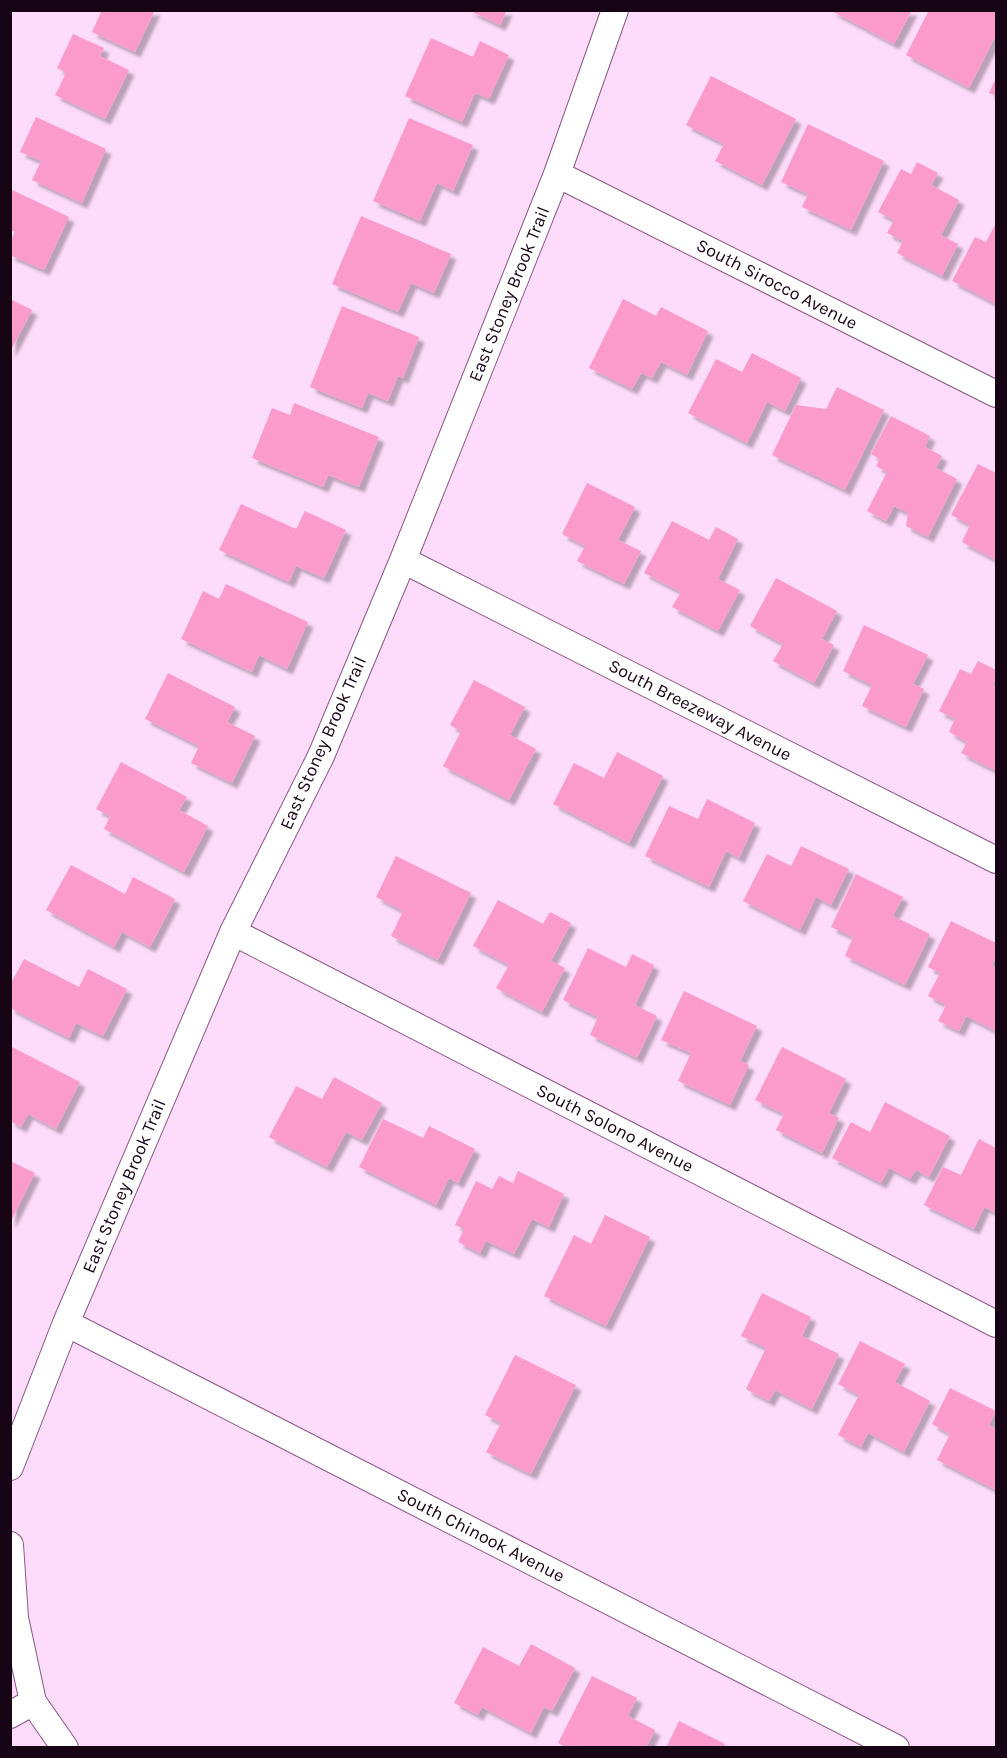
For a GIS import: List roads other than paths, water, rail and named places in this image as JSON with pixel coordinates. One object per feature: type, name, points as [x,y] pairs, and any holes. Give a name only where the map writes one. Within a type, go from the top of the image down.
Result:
[{"type":"street","name":"East Stoney Brook Trail","points":[[10,1467],[66,1323],[233,932],[321,756],[403,560],[557,174],[615,10]]},
{"type":"street","name":"South Sirocco Avenue","points":[[557,174],[996,394]]},
{"type":"street","name":"South Breezeway Avenue","points":[[403,560],[996,860]]},
{"type":"street","name":"South Solono Avenue","points":[[233,932],[996,1324]]},
{"type":"street","name":"South Chinook Avenue","points":[[66,1323],[896,1748]]},
{"type":"street","points":[[10,1545],[15,1618],[33,1702],[65,1748]]},
{"type":"street","points":[[10,1715],[33,1702]]}]
